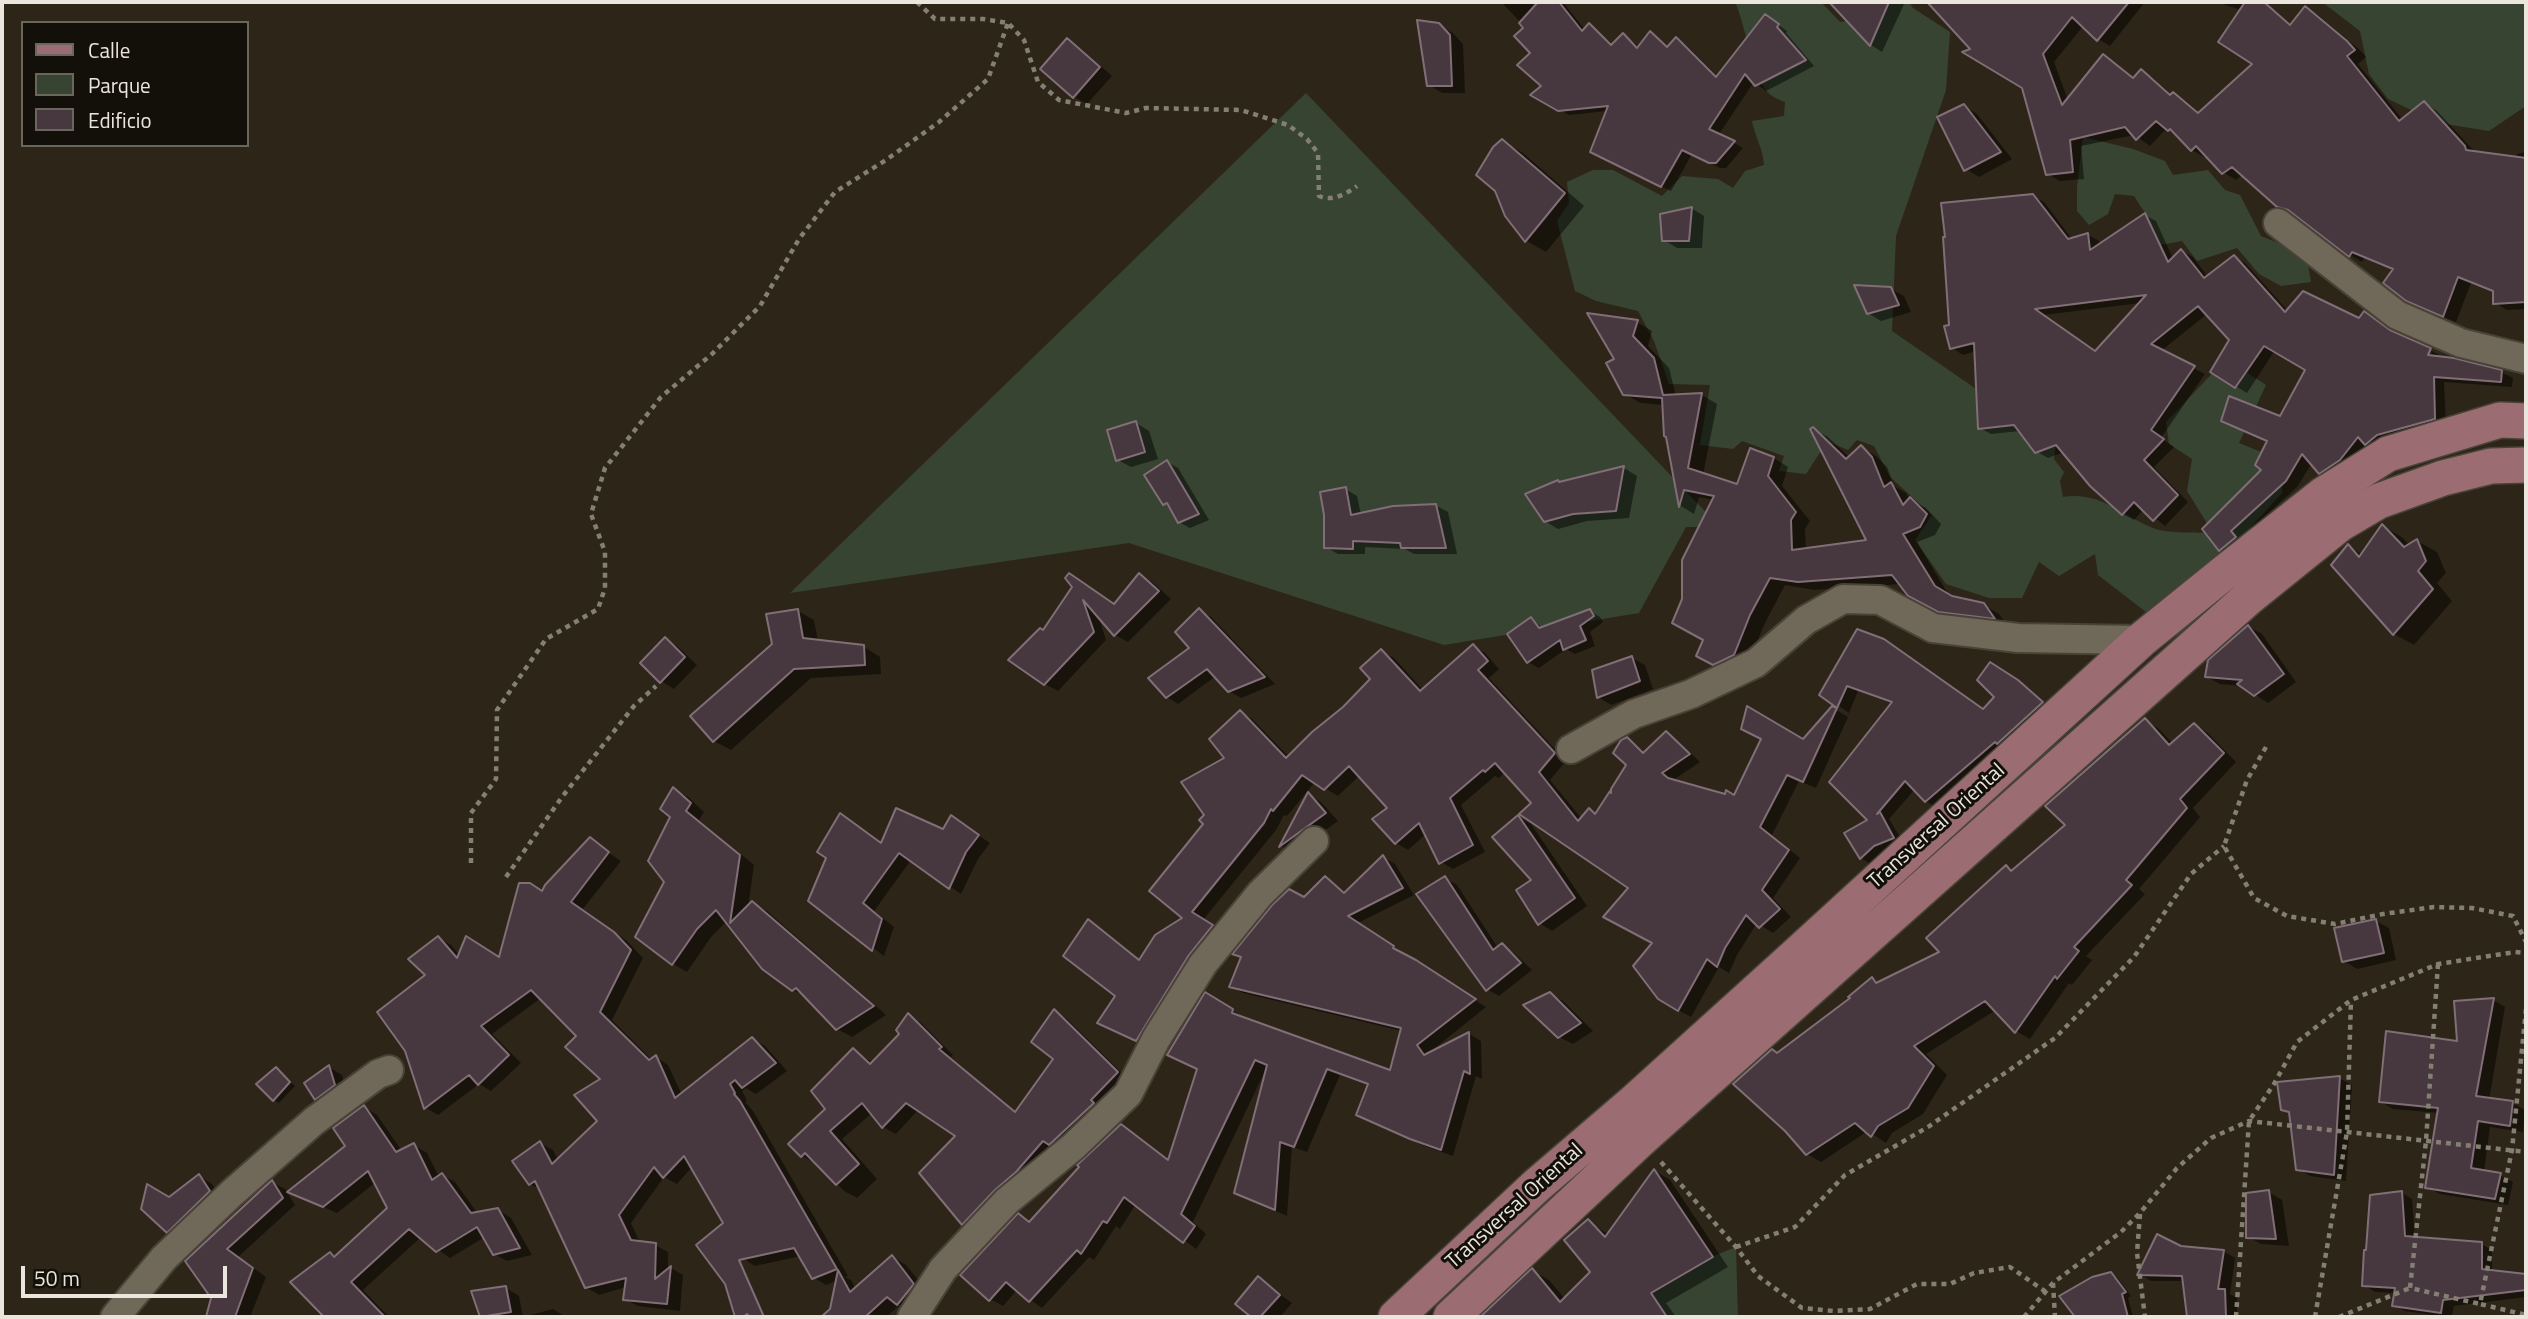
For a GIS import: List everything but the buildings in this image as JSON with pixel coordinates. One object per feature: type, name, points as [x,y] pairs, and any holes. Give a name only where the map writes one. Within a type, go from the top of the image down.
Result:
[{"type":"main road","name":"Transversal Oriental","points":[[1451,1317],[1644,1123],[2141,640],[2324,494],[2388,454],[2500,420],[2526,421]]},
{"type":"main road","name":"Transversal Oriental","points":[[1396,1317],[1525,1196],[1644,1123],[2247,599],[2340,524],[2379,501],[2443,478],[2491,466],[2526,465]]},
{"type":"street","points":[[2278,223],[2397,315],[2461,343],[2526,359]]},
{"type":"street","points":[[1571,749],[1634,715],[1691,694],[1756,663],[1807,620],[1843,599],[1880,600],[1933,628],[2018,638],[2141,640]]},
{"type":"street","points":[[912,1317],[943,1269],[1007,1201],[1074,1146],[1128,1094],[1156,1039],[1203,964],[1260,894],[1314,841]]},
{"type":"street","points":[[115,1317],[164,1258],[232,1193],[314,1121],[377,1074],[389,1070]]},
{"type":"path","points":[[917,2],[935,19],[983,19],[1008,23],[1024,40],[1038,82],[1059,100],[1126,113],[1146,108],[1241,110],[1288,125],[1307,139],[1318,153],[1319,196],[1325,199],[1346,194],[1357,186]]},
{"type":"path","points":[[471,863],[471,813],[496,779],[497,710],[546,639],[598,609],[605,588],[605,552],[591,514],[605,468],[661,397],[712,354],[760,306],[799,239],[835,192],[939,122],[988,79],[1008,23]]},
{"type":"path","points":[[506,877],[562,797],[634,706],[656,686]]},
{"type":"path","points":[[1736,1247],[1795,1227],[1845,1175],[1928,1127],[2055,1038],[2134,957],[2191,874],[2224,846],[2247,780],[2266,747]]},
{"type":"path","points":[[2224,846],[2254,898],[2287,916],[2335,924],[2383,914],[2434,908],[2472,908],[2513,916],[2526,942]]},
{"type":"path","points":[[2236,1317],[2249,1121],[2274,1084],[2297,1042],[2351,1000],[2438,964],[2515,952],[2526,953]]},
{"type":"path","points":[[2410,1288],[2426,1141],[2438,964]]},
{"type":"path","points":[[2315,1317],[2347,1132],[2351,1000]]},
{"type":"path","points":[[2480,1304],[2512,1150],[2526,1009]]},
{"type":"path","points":[[2024,1317],[2053,1283],[2121,1232],[2176,1168],[2211,1138],[2249,1121],[2526,1152]]},
{"type":"path","points":[[1644,1123],[1758,1276],[1802,1308],[1834,1311],[1870,1309],[1917,1284],[1950,1284],[1974,1273],[2010,1267],[2046,1292]]},
{"type":"path","points":[[2140,1213],[2137,1253],[2146,1317]]},
{"type":"path","points":[[2053,1283],[2055,1317]]},
{"type":"path","points":[[2339,1317],[2410,1288],[2526,1315]]},
{"type":"green space","points":[[1735,2],[1821,2],[1840,22],[1863,19],[1863,2],[1909,2],[1913,8],[1950,32],[1946,90],[1896,236],[1892,331],[2056,444],[2054,459],[2064,472],[2060,481],[2063,497],[2088,497],[2159,530],[2213,533],[2187,491],[2192,459],[2169,444],[2166,422],[2226,359],[2266,385],[2239,443],[2281,460],[2282,493],[2239,540],[2235,607],[2181,639],[2098,575],[2095,554],[2059,576],[2039,562],[2022,598],[1989,598],[1946,584],[1915,540],[1932,515],[1890,477],[1874,446],[1857,440],[1848,450],[1831,443],[1819,454],[1806,474],[1779,471],[1784,456],[1742,441],[1733,449],[1700,445],[1710,385],[1669,384],[1654,341],[1638,311],[1596,301],[1575,291],[1557,221],[1569,203],[1567,182],[1593,170],[1613,170],[1662,196],[1682,176],[1718,179],[1733,188],[1745,171],[1764,165],[1752,121],[1784,116],[1785,102],[1770,94],[1760,80]]},
{"type":"green space","points":[[2322,2],[2526,2],[2526,106],[2489,131],[2439,123],[2388,99],[2369,74],[2360,31]]},
{"type":"green space","points":[[1306,93],[1720,527],[1686,527],[1639,613],[1444,645],[1129,543],[790,593]]},
{"type":"green space","points":[[2083,137],[2133,149],[2165,161],[2173,175],[2208,170],[2225,190],[2240,195],[2261,236],[2306,254],[2311,282],[2281,286],[2259,274],[2237,248],[2197,261],[2182,241],[2160,245],[2134,196],[2115,194],[2108,214],[2089,225],[2077,211]]},
{"type":"green space","points":[[1736,1247],[1738,1317],[1562,1317]]}]
